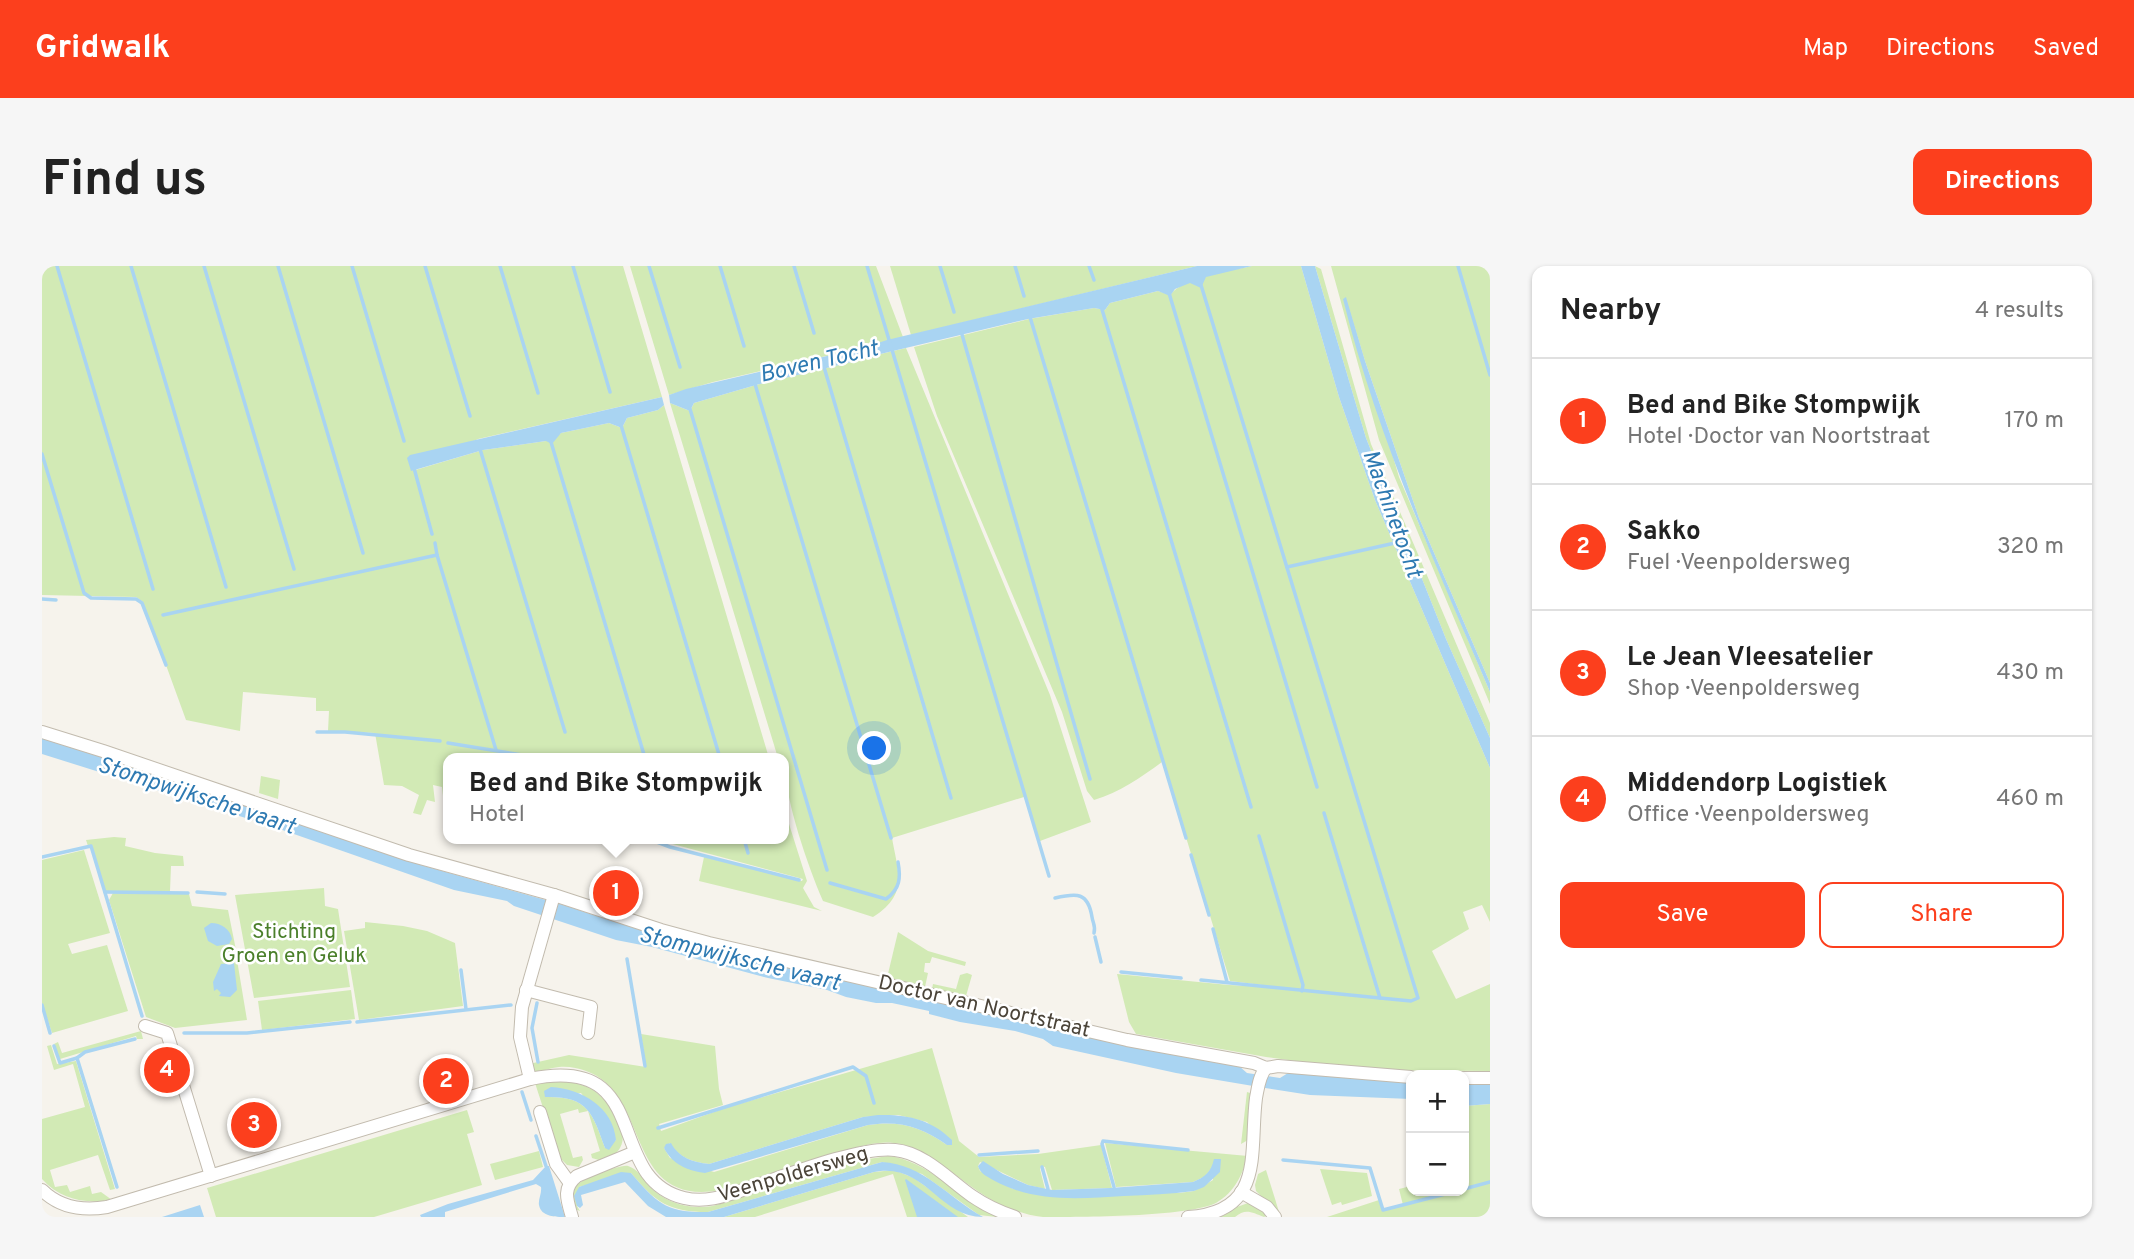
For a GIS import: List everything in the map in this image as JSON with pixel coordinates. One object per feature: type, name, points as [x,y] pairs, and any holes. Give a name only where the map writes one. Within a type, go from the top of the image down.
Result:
[{"type":"street","name":"Doctor van Noortstraat","points":[[42,732],[410,855],[709,943],[1127,1040],[1254,1063],[1264,1071],[1279,1066],[1406,1077]]},
{"type":"street","points":[[530,1079],[520,1037],[522,1007],[553,898]]},
{"type":"street","points":[[526,990],[591,1007],[588,1033]]},
{"type":"street","points":[[145,1026],[167,1033],[211,1176]]},
{"type":"street","points":[[1188,1217],[1216,1212],[1232,1202],[1241,1192],[1252,1171],[1252,1126],[1257,1091],[1264,1071]]},
{"type":"street","name":"Veenpoldersweg","points":[[42,1190],[64,1205],[76,1209],[94,1209],[530,1079],[549,1075],[575,1075],[597,1084],[617,1104],[635,1152],[649,1175],[663,1188],[685,1198],[713,1199],[839,1159],[874,1150],[899,1150],[922,1159],[991,1208],[1015,1217]]},
{"type":"street","points":[[1469,1078],[1490,1078]]},
{"type":"street","points":[[540,1112],[556,1164],[569,1182]]},
{"type":"street","points":[[572,1217],[566,1198],[569,1182],[577,1176],[635,1152]]},
{"type":"street","points":[[1241,1192],[1267,1207],[1275,1217]]},
{"type":"green space","points":[[42,266],[623,266],[662,397],[478,439],[412,471],[483,450],[546,441],[561,433],[609,423],[622,428],[627,418],[658,410],[664,405],[768,753],[443,753],[443,796],[442,787],[433,785],[435,802],[427,800],[421,815],[413,813],[419,795],[402,786],[384,785],[375,733],[328,731],[329,711],[316,711],[316,698],[243,692],[240,731],[186,720],[143,602],[136,597],[42,595]]},
{"type":"green space","points":[[630,266],[876,266],[903,337],[869,346],[869,349],[863,351],[861,348],[713,382],[669,395]]},
{"type":"green space","points":[[890,266],[1197,266],[911,335]]},
{"type":"green space","points":[[1252,266],[1301,266],[1339,397],[1375,500],[1490,768],[1490,922],[1482,905],[1463,912],[1469,929],[1432,951],[1456,999],[1490,984],[1490,1071],[1362,1070],[1266,1057],[1136,1034],[1129,1022],[1117,974],[1287,988],[1230,981],[1124,635],[1162,762],[1103,797],[1094,800],[1087,791],[1062,712],[937,416],[914,347],[1029,319],[1094,308],[1105,310],[1110,303],[1158,291],[1170,295],[1196,279]]},
{"type":"green space","points":[[1315,266],[1321,269],[1371,444],[1490,723],[1490,738],[1446,639],[1366,438]]},
{"type":"green space","points":[[1331,266],[1490,266],[1490,683],[1419,518],[1346,298],[1399,477],[1490,692],[1490,704],[1379,440]]},
{"type":"green space","points":[[906,348],[1050,695],[1091,822],[1040,841],[1024,797],[892,838],[898,872],[896,891],[892,900],[873,917],[823,901],[817,886],[789,797],[789,753],[776,753],[670,403],[690,411],[694,403],[864,359],[870,354],[872,356]]},
{"type":"green space","points":[[261,776],[280,780],[278,799],[259,793]]},
{"type":"green space","points":[[789,824],[807,881],[803,888],[814,907],[822,911],[699,881],[704,857],[802,881],[803,879],[673,844],[789,844]]},
{"type":"green space","points":[[126,838],[125,846],[183,856],[184,866],[171,866],[170,891],[105,891],[92,845],[88,846],[86,840]]},
{"type":"green space","points":[[84,850],[110,933],[68,944],[72,954],[107,945],[128,1011],[52,1033],[42,1003],[42,860]]},
{"type":"green space","name":"Stichting Groen en Geluk","points":[[324,888],[325,906],[338,909],[350,987],[254,998],[235,895]]},
{"type":"green space","points":[[113,893],[189,894],[192,906],[228,910],[247,1020],[175,1028],[146,1017],[109,900]]},
{"type":"green space","points":[[365,922],[427,931],[455,943],[463,1006],[359,1020],[344,931],[365,928]]},
{"type":"green space","points":[[898,932],[928,951],[966,962],[965,966],[932,957],[930,963],[925,963],[924,972],[928,973],[925,987],[887,978]]},
{"type":"green space","points":[[960,975],[972,975],[966,996],[932,989],[933,984],[956,989]]},
{"type":"green space","points":[[351,990],[355,1019],[262,1030],[258,1001]]},
{"type":"green space","points":[[141,1031],[143,1039],[137,1039],[136,1036],[60,1059],[54,1044],[58,1042],[62,1053]]},
{"type":"green space","points":[[641,1034],[715,1046],[723,1105],[659,1124],[661,1131],[725,1108],[932,1048],[959,1141],[979,1157],[1038,1154],[1101,1145],[1112,1188],[1053,1190],[1179,1193],[1194,1191],[1213,1180],[1212,1168],[1204,1177],[1193,1182],[1116,1187],[1105,1143],[1248,1156],[1237,1182],[1228,1194],[1216,1203],[1182,1211],[1132,1215],[1034,1216],[994,1201],[922,1152],[908,1146],[885,1142],[860,1147],[721,1190],[690,1191],[668,1182],[653,1166],[621,1102],[607,1083],[586,1071],[573,1068],[559,1067],[533,1073],[529,1064],[569,1055],[646,1067]],"holes":[[[898,1115],[927,1122],[947,1145],[910,1126],[890,1123],[868,1125],[714,1172],[670,1158],[664,1148],[670,1143],[687,1158],[709,1164],[863,1117]],[[980,1162],[1028,1185],[1045,1189],[1040,1169],[1041,1166],[1045,1167],[1052,1190],[1013,1189],[980,1171]]]},
{"type":"green space","points":[[51,1045],[57,1064],[76,1061],[115,1189],[110,1190],[98,1155],[50,1170],[55,1187],[67,1185],[70,1192],[90,1186],[92,1194],[101,1192],[112,1200],[74,1199],[57,1192],[42,1179],[42,1119],[85,1107],[73,1064],[54,1070],[47,1046]]},
{"type":"green space","points":[[566,1081],[587,1087],[611,1108],[623,1133],[620,1148],[602,1161],[592,1158],[591,1154],[600,1151],[588,1112],[605,1148],[616,1140],[581,1093],[545,1097],[571,1099],[588,1111],[579,1113],[578,1109],[560,1114],[573,1158],[582,1156],[579,1167],[567,1165],[559,1157],[535,1083]]},
{"type":"green space","points":[[1247,1092],[1250,1093],[1248,1140],[1241,1144]]},
{"type":"green space","points":[[1490,1104],[1490,1217],[1327,1217],[1379,1200],[1383,1210],[1403,1205],[1399,1189],[1406,1187],[1406,1196],[1469,1196],[1469,1106]]},
{"type":"green space","points":[[467,1110],[474,1132],[467,1134],[482,1185],[374,1217],[216,1217],[207,1188]]},
{"type":"green space","points":[[539,1151],[543,1167],[495,1180],[490,1164]]},
{"type":"green space","points":[[888,1156],[916,1164],[997,1217],[979,1215],[922,1174],[882,1162],[708,1212],[683,1210],[664,1203],[631,1173],[579,1187],[577,1206],[580,1211],[575,1209],[572,1199],[574,1188],[583,1181],[608,1170],[628,1166],[670,1201],[686,1206],[713,1206],[862,1160]]},
{"type":"green space","points":[[1320,1169],[1367,1173],[1372,1196],[1342,1205],[1341,1202],[1332,1205]]},
{"type":"green space","points":[[894,1170],[914,1178],[968,1217],[907,1217],[893,1174],[755,1217],[724,1217],[874,1172]]},
{"type":"green space","points":[[1266,1170],[1280,1215],[1256,1191],[1258,1174]]},
{"type":"green space","points":[[1248,1203],[1269,1214],[1264,1217],[1245,1212],[1235,1217],[1221,1217],[1237,1207]]},
{"type":"water","points":[[1197,266],[1252,266],[1206,277],[1201,288],[1190,283],[1175,289],[1170,296],[1158,291],[1110,303],[1105,310],[1094,308],[1028,319],[872,356],[869,346],[887,340]]},
{"type":"water","name":"Machinetocht","points":[[1301,266],[1315,266],[1366,438],[1446,639],[1490,738],[1490,768],[1375,500],[1339,397]]},
{"type":"water","points":[[1346,297],[1419,518],[1490,683],[1490,692],[1390,450],[1357,350],[1343,299]]},
{"type":"water","name":"Boven Tocht","points":[[861,348],[864,359],[694,403],[690,411],[670,403],[669,395],[686,389]]},
{"type":"water","points":[[662,397],[664,405],[658,410],[627,418],[622,428],[609,423],[561,433],[552,444],[546,441],[483,450],[411,471],[407,458],[410,455]]},
{"type":"water","name":"Stompwijksche vaart","points":[[42,738],[421,865],[560,904],[665,938],[1239,1066],[1247,1073],[1280,1078],[1288,1073],[1406,1082],[1406,1099],[1310,1095],[1176,1073],[1053,1046],[1043,1039],[1015,1031],[960,1022],[929,1014],[929,1011],[892,1003],[846,997],[827,990],[616,940],[514,906],[507,901],[454,890],[271,826],[42,754]]},
{"type":"water","points":[[211,923],[222,925],[227,930],[232,939],[229,944],[217,946],[208,941],[204,928]]},
{"type":"water","points":[[234,963],[237,990],[230,997],[219,996],[221,993],[217,989],[214,991],[213,982],[221,964]]},
{"type":"water","points":[[1469,1085],[1490,1085],[1490,1104],[1469,1106]]},
{"type":"water","points":[[551,1087],[574,1091],[602,1109],[614,1128],[616,1140],[609,1150],[605,1148],[592,1116],[579,1103],[571,1099],[545,1097],[544,1091]]},
{"type":"water","points":[[878,1115],[918,1119],[944,1133],[952,1140],[952,1145],[910,1126],[890,1123],[868,1125],[705,1173],[681,1166],[664,1148],[671,1143],[687,1158],[709,1164],[863,1117]]},
{"type":"water","points":[[1214,1159],[1221,1159],[1220,1172],[1204,1187],[1194,1191],[1090,1198],[1057,1198],[1024,1193],[990,1179],[978,1166],[983,1161],[1028,1185],[1052,1190],[1193,1182],[1207,1174]]},
{"type":"water","points":[[882,1162],[897,1164],[923,1175],[983,1217],[967,1215],[954,1209],[919,1182],[891,1171],[874,1172],[724,1217],[666,1217],[648,1206],[625,1182],[581,1195],[583,1205],[580,1208],[574,1196],[579,1187],[621,1172],[631,1173],[648,1192],[664,1204],[682,1211],[708,1212]]},
{"type":"water","points":[[549,1166],[565,1217],[549,1216],[540,1209],[541,1187],[536,1184],[445,1212],[445,1217],[420,1215],[448,1204],[533,1180]]},
{"type":"water","points":[[906,1179],[958,1217],[917,1217]]},
{"type":"water","points":[[200,1205],[204,1217],[162,1217]]},
{"type":"waterway","points":[[57,266],[153,589]]},
{"type":"waterway","points":[[131,266],[226,587]]},
{"type":"waterway","points":[[204,266],[294,569]]},
{"type":"waterway","points":[[278,266],[363,553]]},
{"type":"waterway","points":[[352,266],[404,441]]},
{"type":"waterway","points":[[425,266],[470,416]]},
{"type":"waterway","points":[[500,266],[538,393]]},
{"type":"waterway","points":[[573,266],[610,392]]},
{"type":"waterway","points":[[649,266],[680,367]]},
{"type":"waterway","points":[[720,266],[744,346]]},
{"type":"waterway","points":[[794,266],[814,333]]},
{"type":"waterway","points":[[867,266],[1049,876]]},
{"type":"waterway","points":[[940,266],[954,312]]},
{"type":"waterway","points":[[1015,266],[1024,296]]},
{"type":"waterway","points":[[1089,266],[1094,280]]},
{"type":"waterway","points":[[1458,266],[1490,375]]},
{"type":"waterway","points":[[1201,285],[1418,998],[1411,1001],[1201,980]]},
{"type":"waterway","points":[[1169,293],[1317,787]]},
{"type":"waterway","points":[[1101,306],[1251,807]]},
{"type":"waterway","points":[[1030,317],[1186,838]]},
{"type":"waterway","points":[[961,331],[1090,779]]},
{"type":"waterway","name":"Boven Tocht","points":[[824,367],[951,798]]},
{"type":"waterway","name":"Boven Tocht","points":[[755,384],[891,838]]},
{"type":"waterway","points":[[690,409],[827,870]]},
{"type":"waterway","points":[[621,425],[719,753]]},
{"type":"waterway","points":[[551,442],[644,753]]},
{"type":"waterway","points":[[480,449],[565,732]]},
{"type":"waterway","points":[[42,454],[84,593],[91,598],[136,599],[142,603],[166,665]]},
{"type":"waterway","points":[[414,468],[432,534]]},
{"type":"waterway","points":[[435,543],[437,555]]},
{"type":"waterway","name":"Machinetocht","points":[[1287,567],[1395,543]]},
{"type":"waterway","points":[[163,615],[437,555],[496,750]]},
{"type":"waterway","points":[[42,599],[56,600]]},
{"type":"waterway","points":[[317,732],[440,741]]},
{"type":"waterway","points":[[448,743],[510,753]]},
{"type":"waterway","points":[[1324,813],[1380,998]]},
{"type":"waterway","points":[[1259,836],[1303,985],[1302,991]]},
{"type":"waterway","points":[[662,844],[799,880]]},
{"type":"waterway","points":[[745,844],[748,853]]},
{"type":"waterway","points":[[42,857],[91,846],[142,1016]]},
{"type":"waterway","points":[[1191,855],[1209,915]]},
{"type":"waterway","points":[[830,883],[886,899],[898,883],[898,862]]},
{"type":"waterway","points":[[105,892],[188,893]]},
{"type":"waterway","points":[[197,892],[225,894]]},
{"type":"waterway","points":[[1055,898],[1075,895],[1084,899],[1090,909],[1094,933]]},
{"type":"waterway","points":[[1213,929],[1227,982]]},
{"type":"waterway","points":[[1095,937],[1101,962]]},
{"type":"waterway","points":[[627,959],[645,1066]]},
{"type":"waterway","points":[[461,970],[466,1009]]},
{"type":"waterway","points":[[1121,972],[1181,978]]},
{"type":"waterway","points":[[537,1003],[532,1028],[538,1062]]},
{"type":"waterway","points":[[42,1005],[50,1033]]},
{"type":"waterway","points":[[357,1022],[511,1005]]},
{"type":"waterway","points":[[184,1033],[247,1033],[350,1022]]},
{"type":"waterway","points":[[77,1058],[85,1052],[135,1039]]},
{"type":"waterway","points":[[54,1046],[60,1063],[77,1058],[117,1187]]},
{"type":"waterway","points":[[658,1128],[853,1067],[866,1076],[874,1103]]},
{"type":"waterway","points":[[522,1092],[531,1120]]},
{"type":"waterway","points":[[536,1136],[546,1166]]},
{"type":"waterway","points":[[1114,1187],[1103,1141],[1188,1150]]},
{"type":"waterway","points":[[979,1155],[1038,1151]]},
{"type":"waterway","points":[[1283,1160],[1370,1168],[1383,1210],[1438,1196]]},
{"type":"waterway","points":[[1042,1167],[1048,1189]]},
{"type":"waterway","points":[[1469,1188],[1490,1182]]},
{"type":"place","name":"Bed and Bike Stompwijk","points":[[616,893]]},
{"type":"place","name":"Middendorp Logistiek","points":[[167,1070]]},
{"type":"place","name":"Sakko","points":[[446,1081]]},
{"type":"place","name":"Le Jean Vleesatelier","points":[[254,1125]]}]
